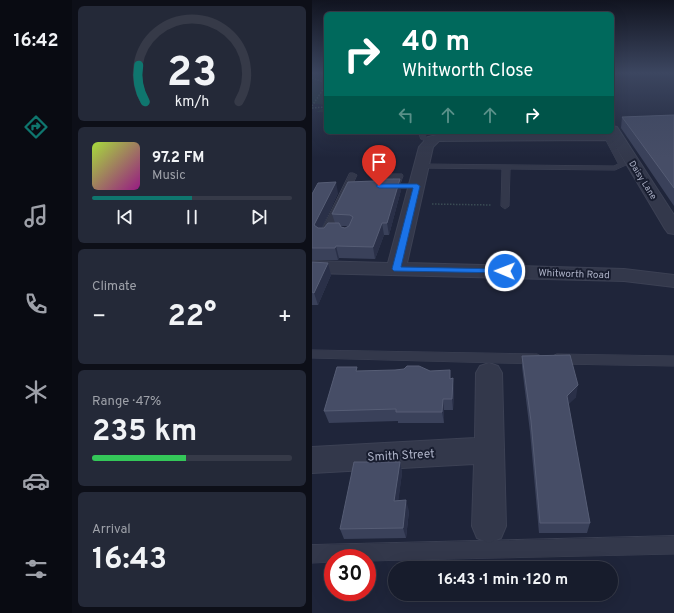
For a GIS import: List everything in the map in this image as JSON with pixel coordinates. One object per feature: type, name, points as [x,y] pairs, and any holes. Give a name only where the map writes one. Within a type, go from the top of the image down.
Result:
[{"type":"street","points":[[396,269],[426,147],[426,137],[438,138],[458,136],[558,134]]},
{"type":"street","name":"Daisy Lane","points":[[609,134],[674,229]]},
{"type":"street","name":"Whitworth Road","points":[[312,266],[567,272],[645,278],[674,282]]},
{"type":"street","points":[[489,373],[489,526]]},
{"type":"street","name":"Smith Street","points":[[312,460],[489,450]]},
{"type":"lane","points":[[421,166],[615,168],[622,165],[608,134]]},
{"type":"lane","points":[[505,206],[506,167]]},
{"type":"lane","points":[[328,232],[352,186],[353,175]]},
{"type":"lane","points":[[389,176],[399,176],[395,186]]},
{"type":"lane","points":[[379,186],[417,186]]},
{"type":"lane","points":[[312,354],[674,361]]},
{"type":"lane","points":[[312,554],[674,545]]},
{"type":"path","points":[[312,107],[324,107]]},
{"type":"path","points":[[413,204],[505,206]]},
{"type":"shaded area","points":[[312,101],[324,101],[324,105],[312,103]]},
{"type":"shaded area","points":[[324,108],[324,112],[316,112]]},
{"type":"building","points":[[674,115],[674,188],[622,117]]},
{"type":"building","points":[[375,179],[400,179],[387,223],[382,223],[373,247],[336,246],[335,248],[312,248],[312,194],[318,183],[336,182],[314,225],[318,228],[324,228],[328,223],[339,223],[341,227],[345,228],[349,226],[353,217],[350,215],[332,214],[348,182],[374,181]]},
{"type":"building","points":[[312,262],[328,263],[314,293],[312,292]]},
{"type":"building","points":[[570,355],[578,385],[567,396],[590,523],[540,523],[531,421],[522,356]]},
{"type":"building","points":[[407,366],[419,366],[430,371],[450,370],[450,379],[453,378],[452,399],[443,399],[442,412],[396,412],[396,409],[324,411],[337,367],[357,367],[356,371],[395,370],[404,369]]},
{"type":"building","points":[[354,462],[400,462],[394,501],[406,500],[403,528],[340,529]]},
{"type":"route","points":[[379,186],[417,186],[396,269],[505,271]]}]
